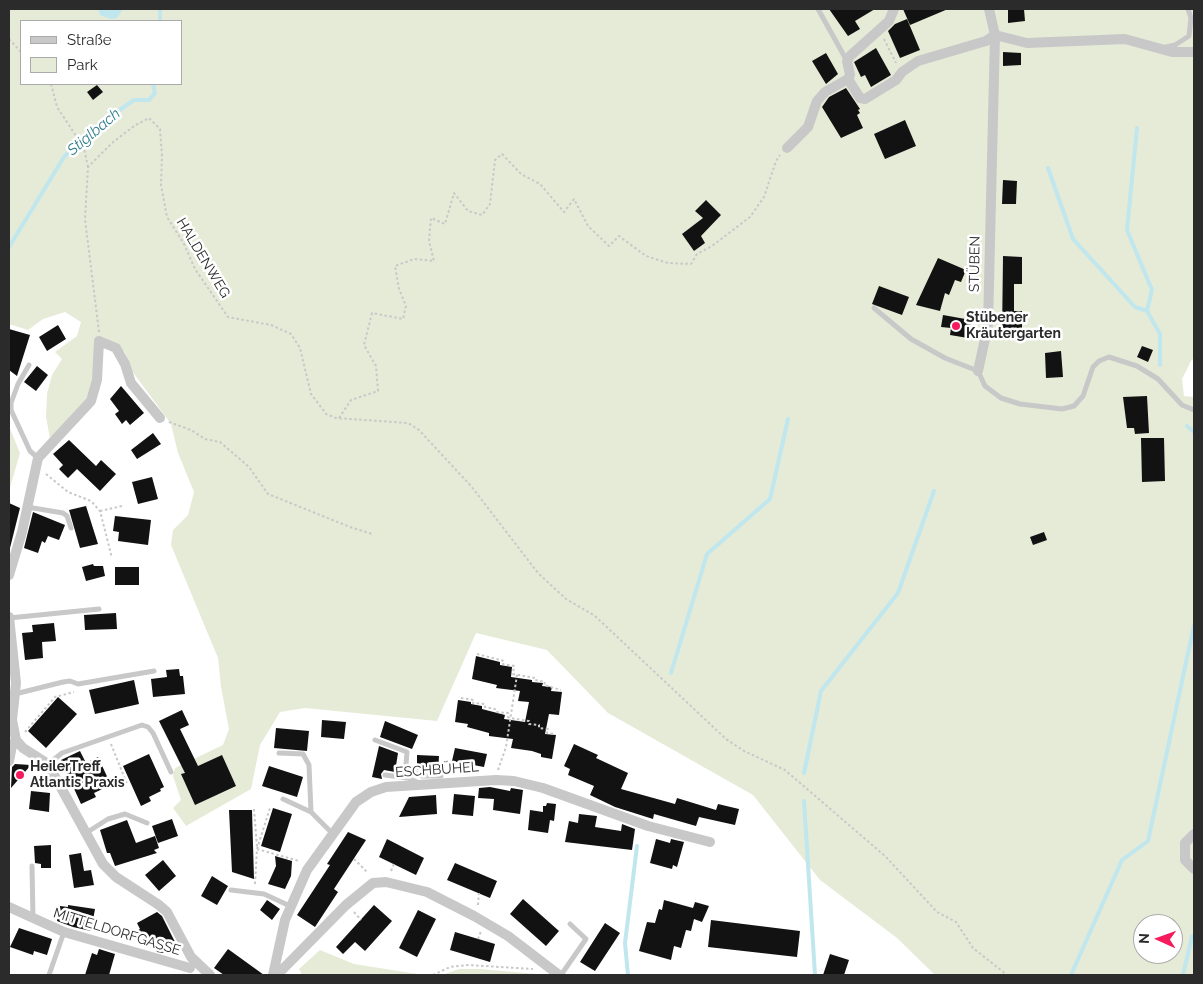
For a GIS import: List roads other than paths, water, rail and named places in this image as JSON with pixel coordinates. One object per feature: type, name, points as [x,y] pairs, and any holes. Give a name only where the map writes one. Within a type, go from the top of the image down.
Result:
[{"type":"street","points":[[787,148],[808,127],[817,101],[825,92],[848,79],[850,75],[847,61],[856,50],[889,21],[894,9]]},
{"type":"street","name":"STÜBEN","points":[[978,371],[988,325],[995,35],[989,9]]},
{"type":"street","points":[[848,79],[860,98],[865,99],[896,80],[906,69],[918,61],[986,42],[995,35],[1027,44],[1125,39],[1172,52],[1194,52]]},
{"type":"street","points":[[9,576],[22,532],[37,462],[92,401],[97,380],[99,341],[116,348],[125,364],[131,383],[160,418]]},
{"type":"street","points":[[9,617],[15,672],[12,744],[9,761]]},
{"type":"street","points":[[12,744],[23,748],[48,764],[103,864],[116,877],[167,912],[191,957],[210,975]]},
{"type":"street","name":"ESCHBÜHEL","points":[[275,975],[280,942],[290,906],[311,864],[356,802],[371,792],[386,787],[419,783],[514,781],[542,788],[648,826],[710,842]]},
{"type":"street","points":[[1194,834],[1185,843],[1185,860],[1194,869]]},
{"type":"street","points":[[275,975],[346,905],[373,883],[404,885],[427,892],[508,936],[560,975]]},
{"type":"street","name":"MITTELDORFGASSE","points":[[9,907],[64,932],[190,972],[191,957]]},
{"type":"lane","points":[[818,9],[847,61]]},
{"type":"lane","points":[[1160,48],[1175,44],[1189,36],[1191,18],[1188,9]]},
{"type":"lane","points":[[874,308],[910,339],[945,358],[978,371],[985,386],[1001,398],[1029,406],[1062,409],[1074,406],[1083,396],[1093,367],[1099,361],[1109,357],[1118,359],[1158,379],[1182,405],[1194,410]]},
{"type":"lane","points":[[29,365],[18,384],[11,403],[11,410],[37,462]]},
{"type":"lane","points":[[27,507],[63,513],[67,516],[71,528]]},
{"type":"lane","points":[[9,617],[99,609]]},
{"type":"lane","points":[[15,694],[63,682],[70,681],[78,684],[154,671]]},
{"type":"lane","points":[[48,764],[62,753],[142,725],[148,727],[171,772]]},
{"type":"lane","points":[[375,740],[407,752],[405,777]]},
{"type":"lane","points":[[278,752],[303,754],[310,765],[311,812]]},
{"type":"lane","points":[[406,769],[422,776],[441,776]]},
{"type":"lane","points":[[385,775],[405,777],[419,783]]},
{"type":"lane","points":[[283,799],[311,812],[332,833]]},
{"type":"lane","points":[[86,834],[108,819],[125,814],[147,824]]},
{"type":"lane","points":[[32,866],[33,919]]},
{"type":"lane","points":[[231,890],[264,894],[290,906]]},
{"type":"lane","points":[[560,975],[586,939],[570,924]]},
{"type":"lane","points":[[49,975],[64,932]]},
{"type":"water","points":[[98,9],[123,9],[117,18],[111,19],[100,15]]},
{"type":"waterway","name":"Stiglbach","points":[[160,9],[160,20]]},
{"type":"waterway","name":"Stiglbach","points":[[9,247],[64,157],[94,128],[134,100],[149,100],[155,93],[153,85]]},
{"type":"waterway","points":[[1137,128],[1127,230],[1152,290],[1147,311]]},
{"type":"waterway","points":[[1048,168],[1073,239],[1135,307],[1147,311],[1160,334],[1160,365]]},
{"type":"waterway","points":[[671,673],[707,554],[770,499],[788,419]]},
{"type":"waterway","points":[[1187,426],[1194,432]]},
{"type":"waterway","points":[[804,773],[821,691],[898,593],[934,491]]},
{"type":"waterway","points":[[1071,975],[1122,860],[1148,841],[1194,625]]},
{"type":"waterway","points":[[804,801],[815,975]]},
{"type":"waterway","points":[[628,975],[625,943],[637,846]]},
{"type":"waterway","points":[[1183,975],[1192,936]]},
{"type":"place","name":"Stübener Kräutergarten","points":[[956,326]]},
{"type":"place","name":"HeilerTreff Atlantis Praxis","points":[[20,775]]}]
